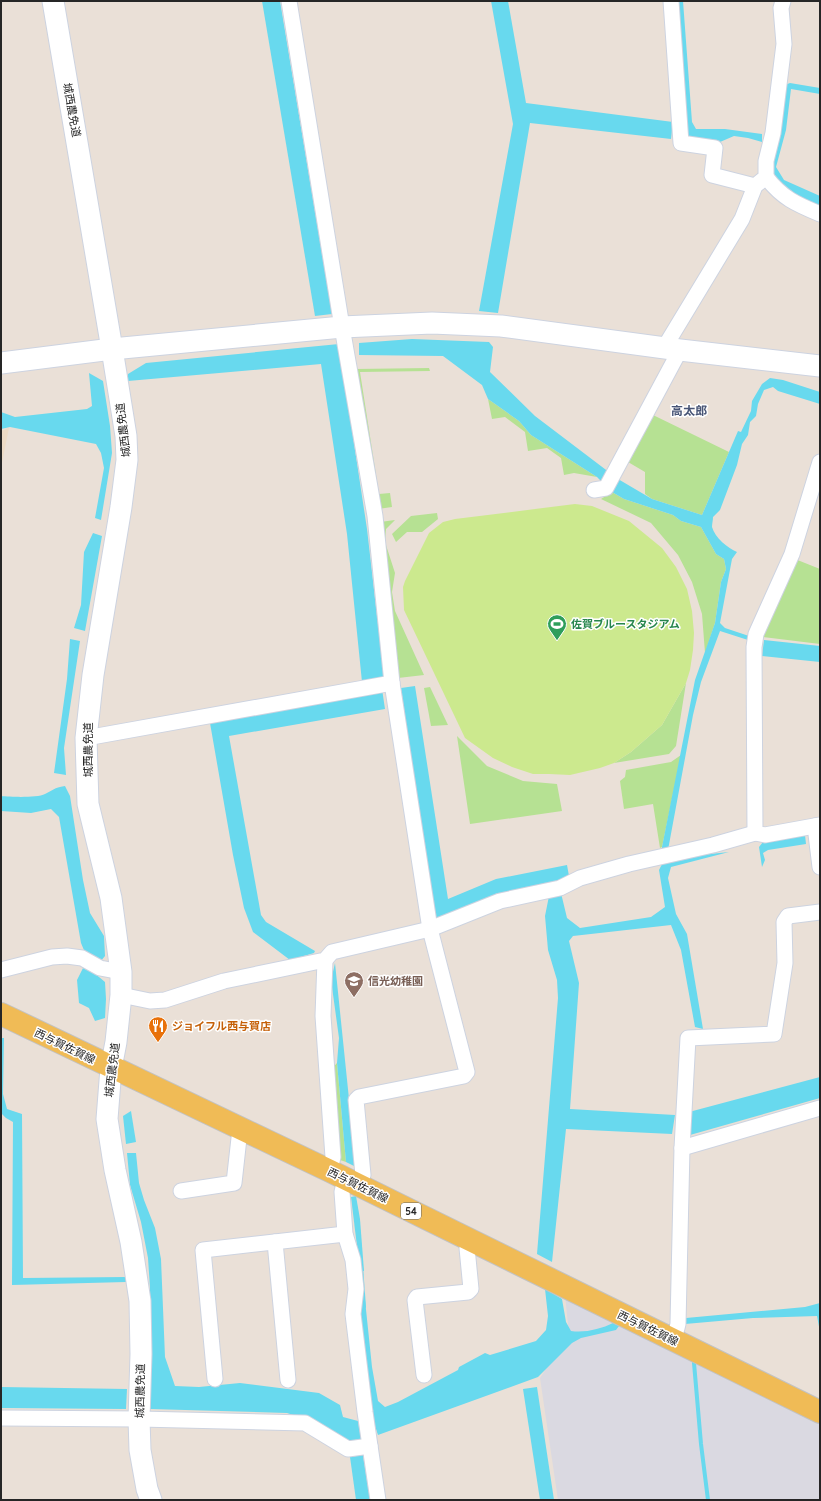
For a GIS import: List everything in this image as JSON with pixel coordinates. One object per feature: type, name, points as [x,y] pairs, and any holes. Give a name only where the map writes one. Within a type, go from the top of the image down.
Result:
[{"type":"main road","name":"西与賀佐賀線","points":[[1,1014],[345,1179],[820,1412]]},
{"type":"street","name":"城西農免道","points":[[53,1],[126,436],[127,460],[121,507],[93,675],[86,738],[88,804],[111,898],[121,972],[121,995],[116,1042],[111,1068],[107,1119],[115,1170],[131,1242],[140,1301],[140,1450],[147,1489],[151,1500]]},
{"type":"street","points":[[288,1],[375,516],[392,683],[430,929],[467,1072],[464,1076],[358,1097],[356,1100],[363,1175],[345,1179]]},
{"type":"street","points":[[671,1],[681,143],[715,148],[712,175],[760,182],[776,189],[793,202],[820,214]]},
{"type":"street","points":[[600,489],[614,474],[672,349],[742,219],[760,182],[773,133],[784,44],[781,8],[783,1]]},
{"type":"street","points":[[1,363],[112,349],[342,327],[432,323],[501,326],[672,349],[820,366]]},
{"type":"street","points":[[756,833],[754,647],[756,634],[792,554],[820,462]]},
{"type":"street","points":[[86,738],[392,683]]},
{"type":"street","points":[[121,995],[150,1001],[165,1000],[224,981],[325,960],[332,952],[430,929],[500,901],[560,888],[580,878],[629,864],[713,845],[756,833],[765,835],[818,825],[820,866]]},
{"type":"street","points":[[674,1340],[678,1324],[682,1148],[688,1038],[774,1034],[785,963],[784,922],[788,916],[820,912]]},
{"type":"street","points":[[1,970],[52,957],[67,956],[82,958],[100,968],[121,972]]},
{"type":"street","points":[[325,960],[323,1016],[333,1157],[345,1179],[342,1192],[346,1234],[353,1260],[356,1289],[353,1314],[378,1500]]},
{"type":"street","points":[[682,1148],[820,1108]]},
{"type":"street","points":[[181,1191],[234,1183],[240,1129]]},
{"type":"street","points":[[215,1379],[203,1250],[346,1234]]},
{"type":"street","points":[[424,1375],[415,1300],[417,1296],[468,1292],[471,1289],[467,1248],[469,1240]]},
{"type":"street","points":[[275,1242],[288,1380]]},
{"type":"street","points":[[1,1418],[139,1419],[306,1424],[348,1449],[370,1446]]},
{"type":"shaded area","points":[[9,428],[1,468],[1,431]]},
{"type":"shaded area","points":[[565,1295],[820,1421],[820,1500],[558,1500],[540,1378],[569,1334]]},
{"type":"green space","points":[[429,368],[430,371],[360,372],[379,494],[390,493],[392,507],[378,509],[355,369]]},
{"type":"green space","points":[[488,399],[519,421],[531,435],[597,477],[574,473],[564,475],[561,458],[547,448],[528,451],[525,432],[505,417],[492,419]]},
{"type":"green space","points":[[653,415],[729,452],[702,515],[652,499],[645,494],[645,472],[628,462]]},
{"type":"green space","points":[[612,492],[624,499],[673,515],[681,521],[701,527],[716,554],[724,559],[726,569],[721,582],[715,623],[705,653],[702,614],[692,582],[678,555],[651,523],[601,499]]},
{"type":"green space","name":"佐賀ブルースタジアム","points":[[575,504],[592,506],[629,521],[662,548],[676,567],[687,589],[692,611],[694,633],[690,670],[686,683],[662,725],[631,752],[614,763],[570,775],[533,774],[512,767],[493,758],[465,738],[404,610],[403,587],[429,533],[443,522],[455,519]]},
{"type":"green space","points":[[437,513],[438,519],[422,532],[407,532],[396,542],[392,534],[411,516]]},
{"type":"green space","points":[[395,520],[386,529],[385,542],[395,573],[392,592],[395,611],[424,675],[398,678],[380,522]]},
{"type":"green space","points":[[795,559],[820,569],[820,644],[763,637]]},
{"type":"green space","points":[[686,683],[676,746],[669,754],[614,763],[631,752],[662,725]]},
{"type":"green space","points":[[430,687],[448,725],[431,726],[424,688]]},
{"type":"green space","points":[[457,736],[487,766],[523,781],[557,784],[562,811],[470,824]]},
{"type":"green space","points":[[681,755],[662,847],[660,848],[653,804],[624,809],[620,781],[625,777],[626,770],[671,762]]},
{"type":"green space","points":[[337,1063],[346,1162],[337,1159],[331,1070]]},
{"type":"water","points":[[262,1],[280,1],[332,314],[315,316]]},
{"type":"water","points":[[491,1],[508,1],[526,103],[673,122],[671,139],[530,123],[498,313],[479,311],[513,124]]},
{"type":"water","points":[[677,1],[683,1],[692,122],[696,129],[725,129],[762,134],[762,142],[734,136],[720,142],[687,139]]},
{"type":"water","points":[[790,83],[820,88],[820,94],[791,89],[786,130],[776,167],[784,180],[820,196],[820,208],[773,182],[771,161],[785,85]]},
{"type":"water","points":[[412,339],[489,342],[493,347],[490,372],[535,416],[618,479],[652,499],[702,515],[738,431],[741,432],[751,411],[752,401],[762,384],[770,378],[783,380],[820,392],[820,404],[778,391],[773,387],[764,390],[758,404],[756,416],[750,422],[748,435],[742,444],[737,465],[720,510],[713,517],[712,527],[716,535],[726,545],[737,552],[732,559],[720,623],[725,628],[749,636],[748,640],[720,631],[701,682],[693,715],[668,850],[662,851],[662,847],[695,680],[715,623],[721,582],[726,569],[724,559],[716,554],[701,527],[681,521],[673,515],[624,499],[612,492],[597,477],[531,435],[519,421],[488,399],[482,385],[443,356],[359,355],[359,343]]},
{"type":"water","points":[[339,344],[367,529],[384,677],[362,682],[347,534],[321,364],[128,381],[128,374],[146,363]]},
{"type":"water","points":[[89,373],[103,381],[110,426],[112,453],[101,520],[95,518],[104,468],[101,453],[96,444],[10,427],[1,429],[1,412],[15,417],[87,409],[92,406]]},
{"type":"water","points":[[93,533],[102,536],[85,631],[74,628],[81,605],[84,552]]},
{"type":"water","points":[[70,639],[80,641],[64,748],[66,775],[54,773],[67,679]]},
{"type":"water","points":[[764,640],[820,646],[820,662],[762,656]]},
{"type":"water","points":[[415,686],[448,899],[496,879],[567,865],[569,876],[557,881],[501,895],[434,919],[401,688]]},
{"type":"water","points":[[382,689],[385,709],[229,736],[261,915],[266,922],[315,951],[314,953],[290,960],[253,932],[244,908],[233,855],[210,723]]},
{"type":"water","points":[[65,786],[70,796],[83,880],[90,913],[104,936],[105,956],[100,962],[86,955],[81,943],[59,817],[51,809],[31,813],[1,811],[1,796],[36,796]]},
{"type":"water","points":[[805,835],[806,844],[768,850],[763,853],[765,860],[762,867],[759,847],[763,842]]},
{"type":"water","points":[[729,852],[671,867],[668,878],[676,914],[687,934],[703,1029],[695,1027],[681,950],[671,925],[573,936],[569,941],[579,983],[570,1109],[675,1115],[672,1134],[566,1129],[552,1262],[537,1254],[558,998],[557,980],[548,950],[545,916],[549,896],[561,893],[567,918],[580,928],[651,917],[665,907],[659,870],[662,864],[672,858]]},
{"type":"water","points":[[335,963],[356,1167],[346,1162],[337,1063],[339,1038],[332,987],[332,976]]},
{"type":"water","points":[[83,968],[93,972],[105,982],[105,1018],[95,1021],[89,1008],[79,1003],[77,980]]},
{"type":"water","points":[[1,1038],[4,1038],[3,1094],[7,1109],[22,1114],[23,1278],[126,1277],[126,1282],[12,1285],[13,1122],[1,1113]]},
{"type":"water","points":[[820,1077],[820,1098],[690,1135],[689,1112]]},
{"type":"water","points":[[131,1111],[136,1142],[126,1144],[123,1116]]},
{"type":"water","points":[[127,1153],[136,1153],[139,1183],[155,1228],[161,1259],[165,1357],[175,1386],[199,1387],[240,1383],[319,1393],[340,1405],[343,1417],[358,1421],[361,1439],[348,1441],[312,1421],[287,1413],[150,1409],[150,1288],[148,1258],[141,1222],[130,1185]]},
{"type":"water","points":[[356,1196],[360,1219],[364,1271],[360,1271],[351,1197]]},
{"type":"water","points":[[545,1289],[562,1299],[566,1322],[571,1331],[593,1330],[613,1323],[619,1326],[616,1330],[581,1338],[572,1343],[538,1377],[378,1435],[371,1414],[361,1302],[365,1300],[372,1367],[378,1401],[385,1407],[398,1402],[458,1370],[459,1367],[485,1353],[490,1355],[536,1341],[546,1330],[548,1316]]},
{"type":"water","points":[[820,1303],[820,1332],[817,1316],[753,1318],[685,1324],[686,1318],[805,1307]]},
{"type":"water","points":[[1,1387],[127,1389],[126,1409],[1,1408]]},
{"type":"water","points":[[537,1387],[554,1500],[540,1500],[523,1389]]},
{"type":"water","points":[[363,1455],[370,1500],[356,1500],[350,1457]]},
{"type":"waterway","points":[[361,1266],[364,1307]]},
{"type":"waterway","points":[[694,1363],[701,1444],[708,1500]]},
{"type":"place","name":"佐賀ブルースタジアム","points":[[557,641]]},
{"type":"place","name":"信光幼稚園","points":[[354,998]]},
{"type":"place","name":"ジョイフル西与賀店","points":[[158,1043]]},
{"type":"district","name":"高太郎","points":[[689,411]]}]
